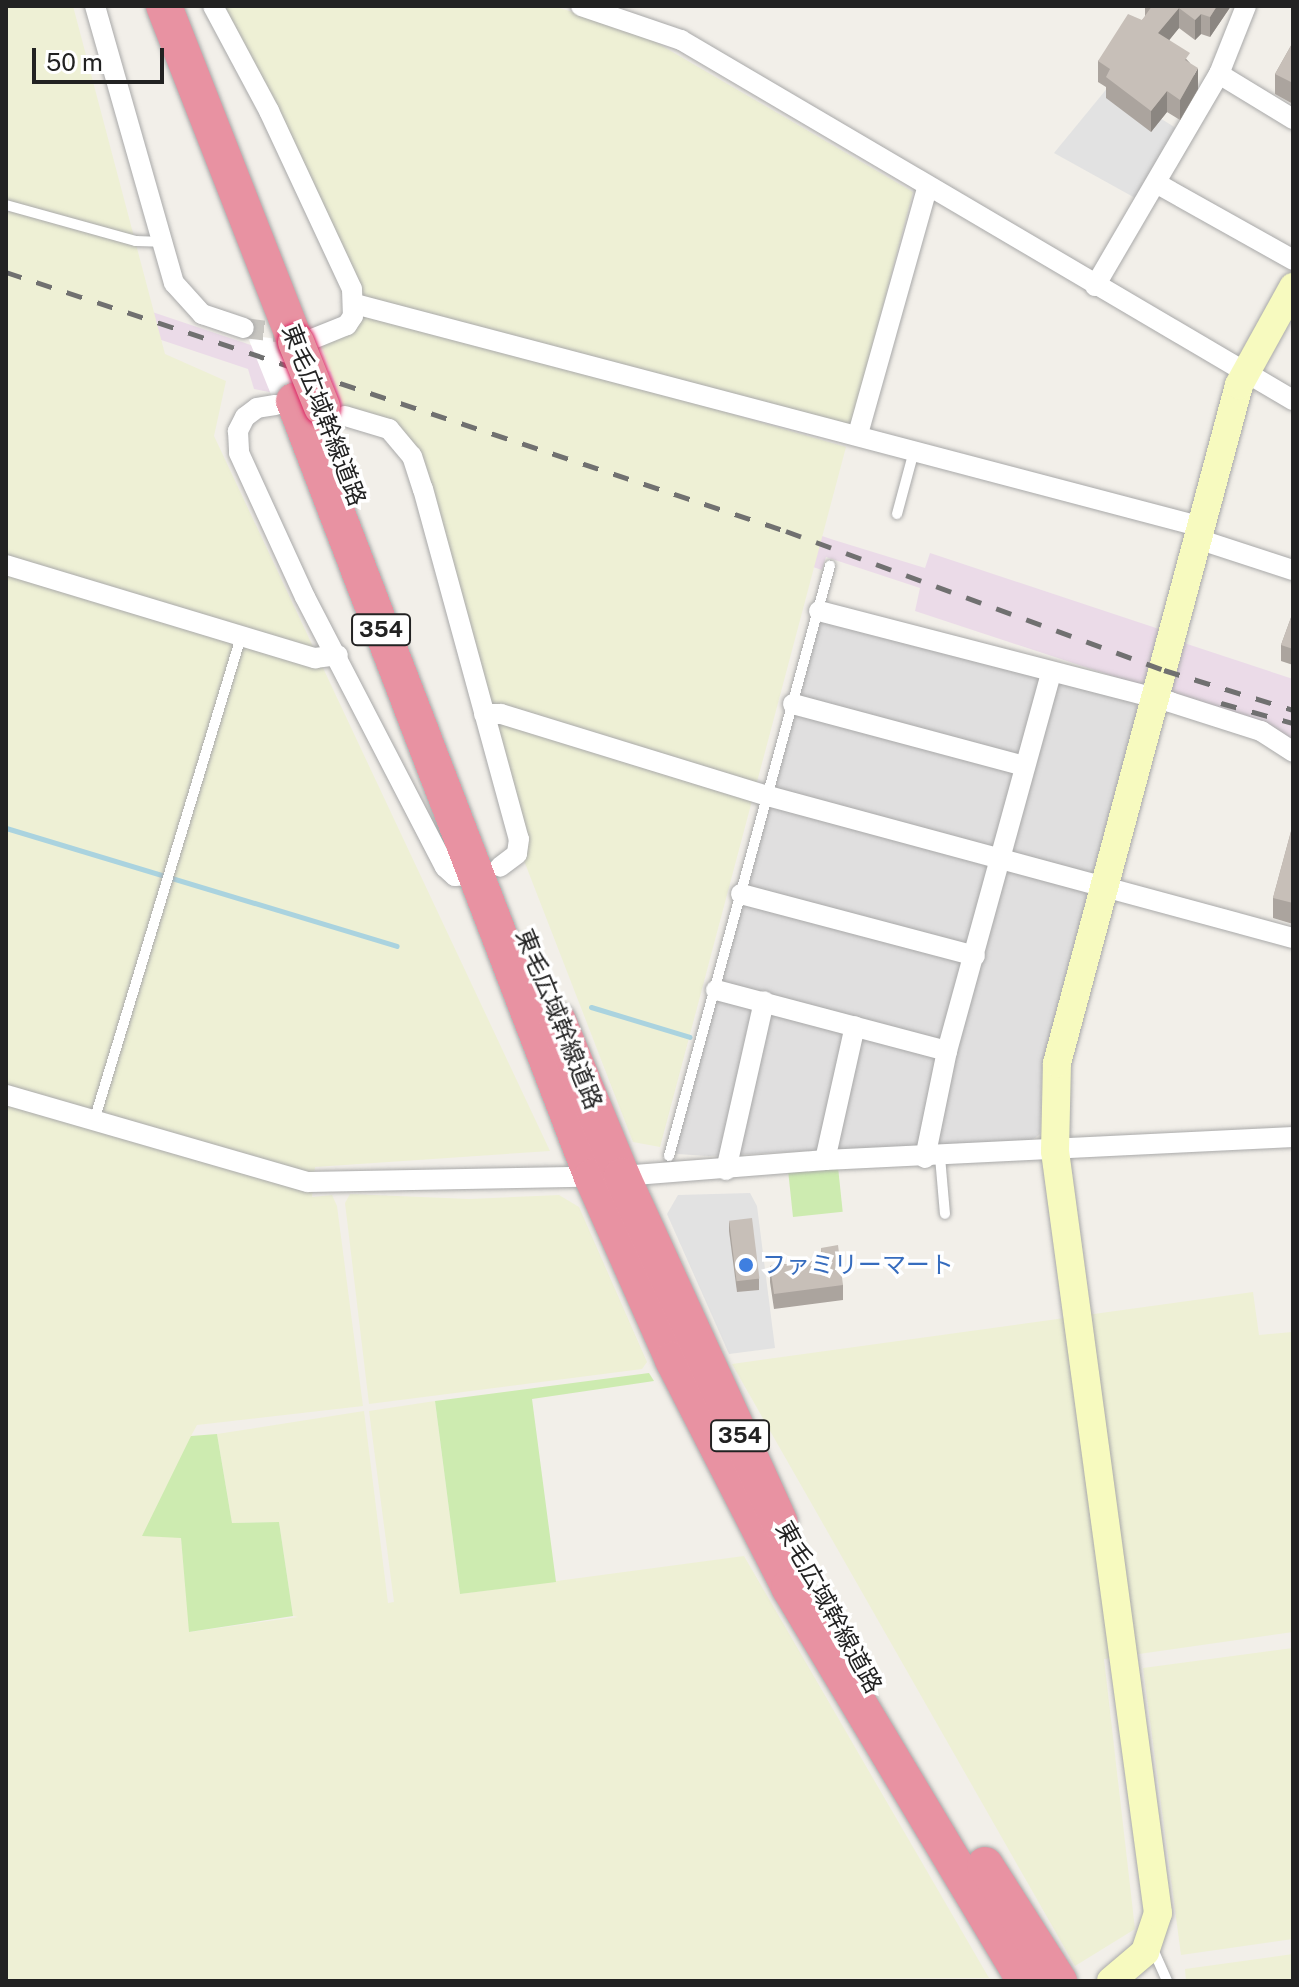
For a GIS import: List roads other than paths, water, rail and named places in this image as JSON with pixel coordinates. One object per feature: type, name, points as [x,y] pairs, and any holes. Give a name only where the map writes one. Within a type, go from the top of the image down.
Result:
[{"type":"highway","name":"東毛広域幹線道路","points":[[138,6],[281,336],[607,1176],[673,1360],[789,1587],[1025,1981]]},
{"type":"highway","name":"東毛広域幹線道路","points":[[164,6],[281,336]]},
{"type":"highway","name":"東毛広域幹線道路","points":[[607,1176],[786,1534],[885,1706],[1059,1981]]},
{"type":"street","points":[[95,6],[161,242],[186,301],[211,319],[281,336],[347,325],[355,304],[315,205],[213,6]]},
{"type":"street","points":[[581,6],[681,40],[927,189],[1293,400]]},
{"type":"street","points":[[1095,286],[1219,74],[1246,6]]},
{"type":"street","points":[[1219,74],[1293,119]]},
{"type":"street","points":[[1156,183],[1293,260]]},
{"type":"street","points":[[858,434],[927,189]]},
{"type":"street","points":[[1111,1981],[1129,1970],[1150,1944],[1158,1913],[1055,1151],[1057,1063],[1244,372],[1293,287]]},
{"type":"street","points":[[355,304],[915,448],[1200,533],[1293,570]]},
{"type":"street","points":[[309,407],[379,423],[412,456],[519,839],[517,854],[488,870],[455,876],[445,867],[338,655],[305,597],[237,446],[245,417],[257,408],[309,407]]},
{"type":"street","points":[[6,565],[315,658],[338,655]]},
{"type":"street","points":[[819,611],[1261,731],[1293,752]]},
{"type":"street","points":[[932,1158],[947,1051],[1051,673]]},
{"type":"street","points":[[793,704],[1025,766]]},
{"type":"street","points":[[484,714],[501,714],[768,796],[1000,856],[1293,938]]},
{"type":"street","points":[[741,894],[975,956]]},
{"type":"street","points":[[716,990],[947,1051]]},
{"type":"street","points":[[726,1170],[764,1001]]},
{"type":"street","points":[[825,1160],[855,1026]]},
{"type":"street","points":[[6,1095],[308,1182],[607,1176],[726,1170],[825,1160],[932,1158],[1293,1137]]},
{"type":"lane","points":[[6,205],[136,241],[161,242]]},
{"type":"lane","points":[[897,514],[915,448]]},
{"type":"lane","points":[[669,1156],[830,566]]},
{"type":"lane","points":[[94,1122],[241,637]]},
{"type":"lane","points":[[932,1158],[945,1214]]},
{"type":"lane","points":[[1150,1944],[1167,1981]]},
{"type":"waterway","points":[[6,828],[397,946]]},
{"type":"waterway","points":[[591,1007],[690,1037]]},
{"type":"tunnel","points":[[244,328],[300,335]]},
{"type":"railway","points":[[6,272],[786,531],[1164,670],[1293,710]]},
{"type":"railway","points":[[1221,703],[1293,723]]},
{"type":"place","name":"ファミリーマート","points":[[746,1265]]}]
